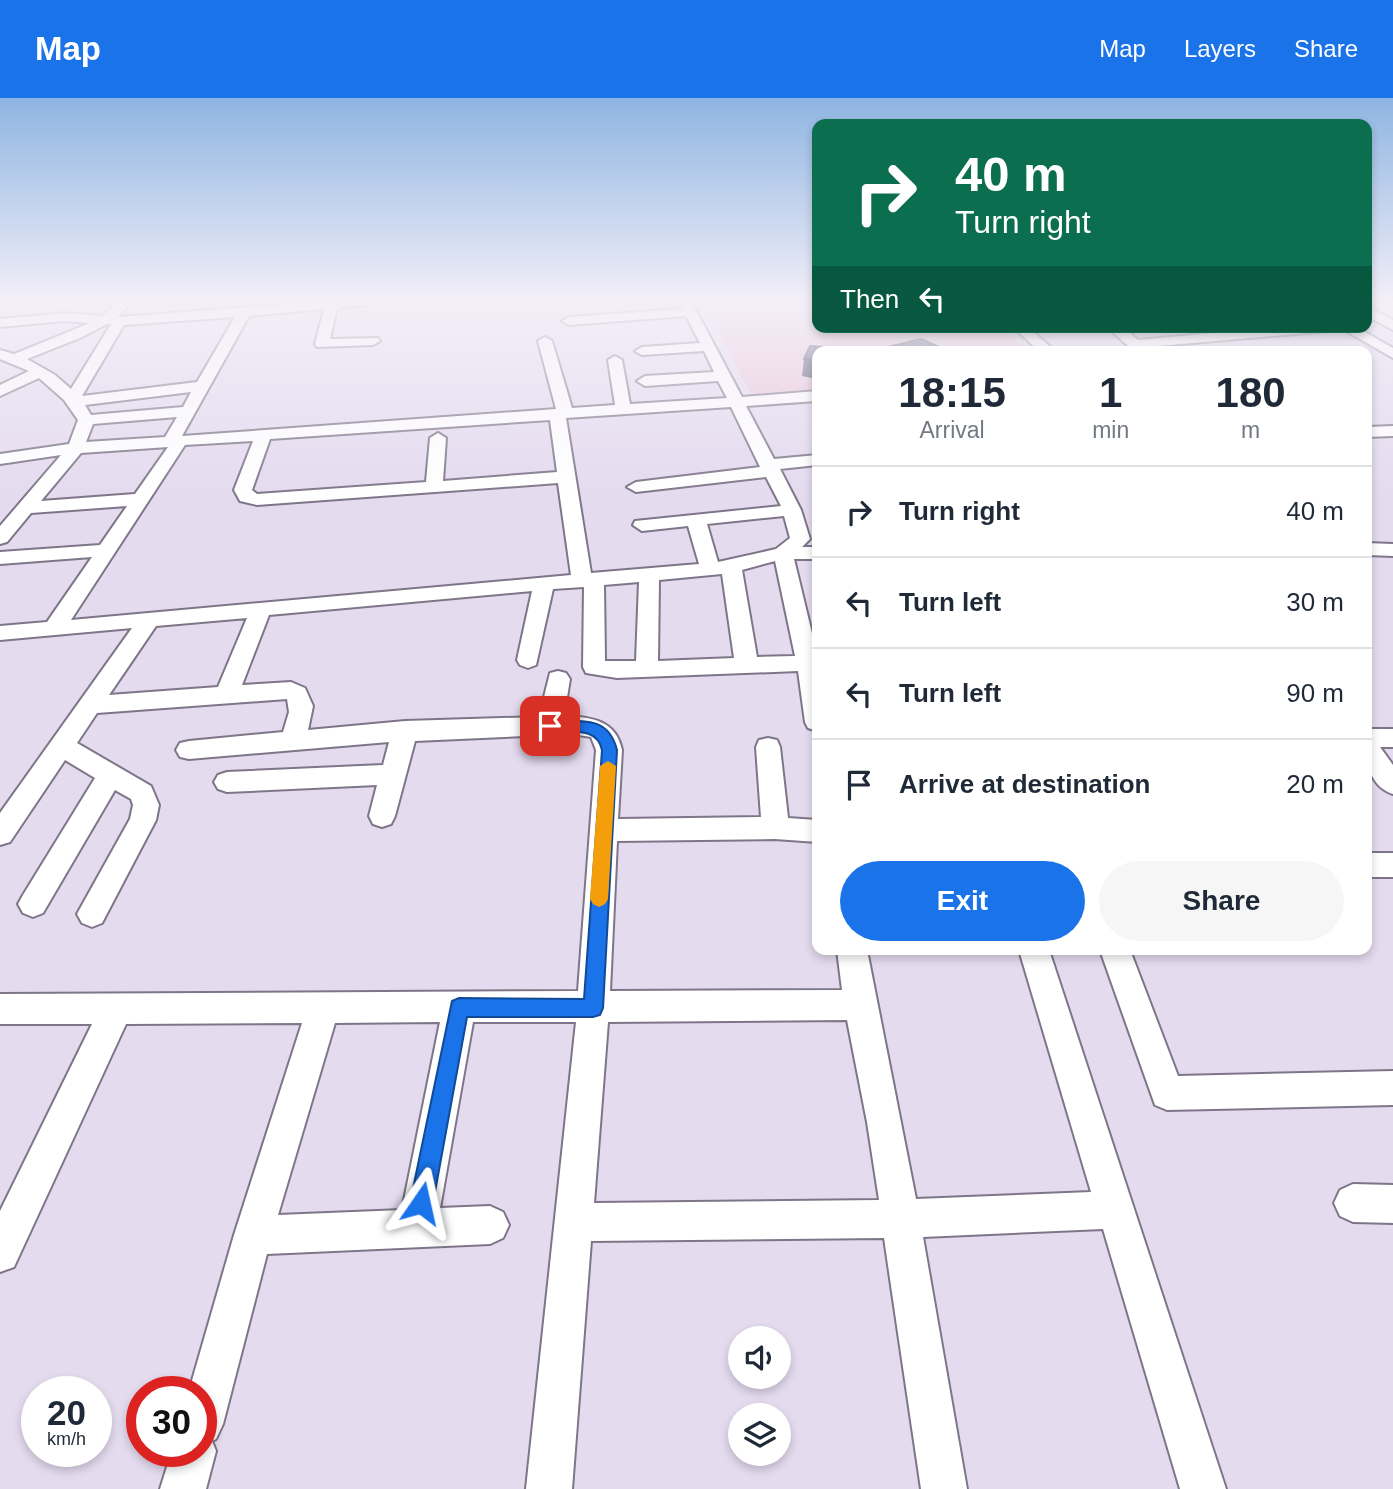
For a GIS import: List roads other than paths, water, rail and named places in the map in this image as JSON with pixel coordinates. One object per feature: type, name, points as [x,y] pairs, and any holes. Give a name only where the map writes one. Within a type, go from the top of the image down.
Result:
[{"type":"street","points":[[27,366],[39,372],[73,401],[86,420]]},
{"type":"street","points":[[73,401],[90,366]]},
{"type":"street","points":[[54,628],[141,499],[176,441],[188,411],[214,366]]},
{"type":"street","points":[[550,366],[561,414],[566,477],[588,580],[594,667],[617,670],[808,663]]},
{"type":"street","points":[[616,366],[623,409]]},
{"type":"street","points":[[718,366],[792,510],[800,538],[783,553]]},
{"type":"street","points":[[0,391],[39,372]]},
{"type":"street","points":[[645,381],[723,376]]},
{"type":"street","points":[[73,401],[203,386]]},
{"type":"street","points":[[0,459],[76,448],[812,396]]},
{"type":"street","points":[[86,420],[188,411]]},
{"type":"street","points":[[0,538],[76,448],[86,420]]},
{"type":"street","points":[[1372,432],[1393,431]]},
{"type":"street","points":[[263,435],[243,490],[246,497],[257,500],[566,477]]},
{"type":"street","points":[[434,487],[438,438]]},
{"type":"street","points":[[636,487],[812,461]]},
{"type":"street","points":[[25,509],[141,499]]},
{"type":"street","points":[[642,525],[792,510]]},
{"type":"street","points":[[696,520],[710,569]]},
{"type":"street","points":[[1372,549],[1393,550]]},
{"type":"street","points":[[0,558],[106,550]]},
{"type":"street","points":[[783,553],[812,677]]},
{"type":"street","points":[[0,633],[732,567],[783,553],[812,554]]},
{"type":"street","points":[[1372,561],[1393,561]]},
{"type":"street","points":[[732,567],[747,666]]},
{"type":"street","points":[[647,669],[649,574]]},
{"type":"street","points":[[528,660],[544,584]]},
{"type":"street","points":[[227,695],[261,609]]},
{"type":"street","points":[[0,834],[150,620]]},
{"type":"street","points":[[550,726],[558,680]]},
{"type":"street","points":[[91,705],[290,690],[298,694],[302,709],[292,741]]},
{"type":"street","points":[[189,750],[405,730],[550,726],[592,728],[601,731],[607,739],[609,750],[593,1008],[549,1489]]},
{"type":"street","points":[[382,816],[405,730]]},
{"type":"street","points":[[1372,738],[1393,738]]},
{"type":"street","points":[[62,746],[142,793],[146,805],[143,820],[92,914]]},
{"type":"street","points":[[768,747],[775,828]]},
{"type":"street","points":[[1372,756],[1393,785]]},
{"type":"street","points":[[33,904],[110,775]]},
{"type":"street","points":[[227,782],[393,775]]},
{"type":"street","points":[[603,831],[775,828],[812,831]]},
{"type":"street","points":[[1372,865],[1393,864]]},
{"type":"street","points":[[853,955],[860,1005],[885,1122],[944,1489]]},
{"type":"street","points":[[1036,955],[1203,1489]]},
{"type":"street","points":[[1117,955],[1167,1093],[1393,1088]]},
{"type":"street","points":[[0,1009],[860,1005]]},
{"type":"street","points":[[416,1228],[459,1008]]},
{"type":"street","points":[[0,1253],[117,1009]]},
{"type":"street","points":[[214,1376],[253,1235],[323,1009]]},
{"type":"street","points":[[1353,1203],[1393,1203]]},
{"type":"street","points":[[573,1222],[901,1219],[1115,1210]]},
{"type":"street","points":[[253,1235],[490,1225]]},
{"type":"street","points":[[183,1489],[189,1467]]}]
